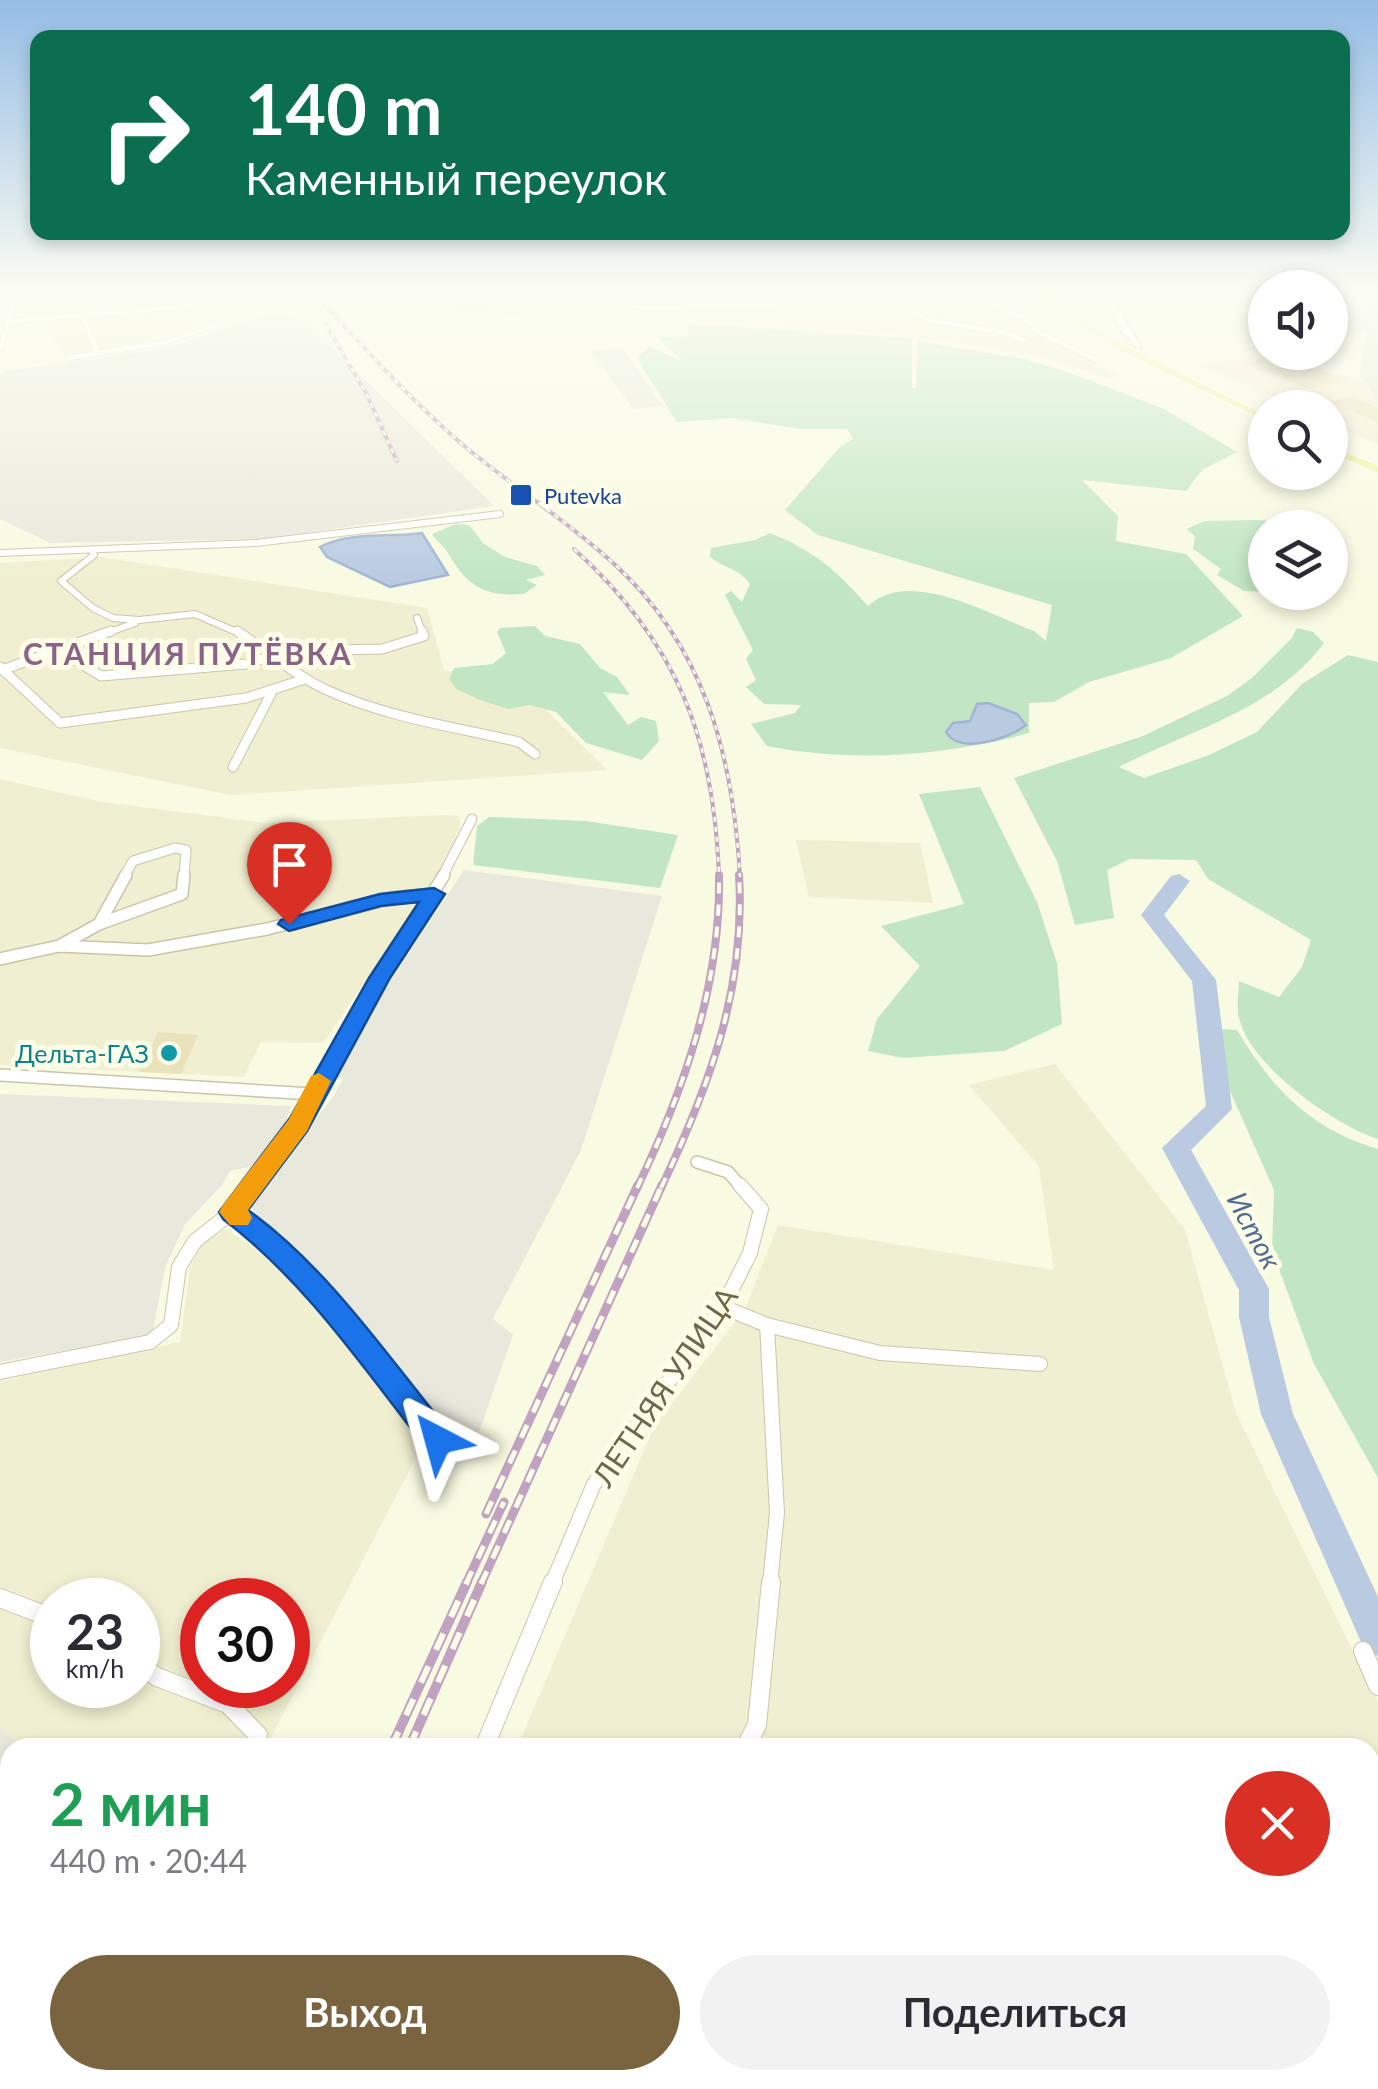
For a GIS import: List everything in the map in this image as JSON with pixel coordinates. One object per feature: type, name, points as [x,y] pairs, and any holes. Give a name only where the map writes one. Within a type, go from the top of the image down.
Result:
[{"type":"main road","points":[[1207,389],[1248,410]]},
{"type":"main road","points":[[1348,446],[1378,458]]},
{"type":"main road","points":[[1348,456],[1378,470]]},
{"type":"street","points":[[0,553],[266,542],[373,529],[398,531],[500,514]]},
{"type":"street","points":[[92,548],[94,555],[61,581],[88,608],[110,618],[140,621]]},
{"type":"street","points":[[1,668],[62,652],[140,621],[181,612],[198,614],[242,635],[305,680],[370,708],[519,742],[536,754]]},
{"type":"street","points":[[62,652],[101,676],[246,664],[288,651],[382,649],[410,643],[424,636],[417,618]]},
{"type":"street","points":[[1,668],[60,723],[103,713],[271,694],[305,680]]},
{"type":"street","points":[[233,767],[271,694]]},
{"type":"street","points":[[0,1372],[150,1342],[165,1334],[170,1325],[179,1267],[196,1241],[232,1212],[298,1124],[380,978],[434,894],[472,819]]},
{"type":"street","points":[[59,946],[98,924],[180,896],[185,890],[186,850],[160,851],[133,860],[98,924]]},
{"type":"street","points":[[0,959],[59,946],[148,950],[267,929],[392,898],[434,894]]},
{"type":"street","points":[[0,1074],[312,1094]]},
{"type":"street","name":"ЛЕТНЯЯ УЛИЦА","points":[[488,1738],[594,1484],[723,1307],[750,1253],[761,1209],[728,1172],[698,1162]]},
{"type":"street","points":[[232,1212],[274,1243],[321,1294],[438,1440]]},
{"type":"street","points":[[723,1307],[767,1325],[880,1352],[1040,1364]]},
{"type":"street","points":[[750,1738],[756,1725],[778,1513],[767,1325]]},
{"type":"street","points":[[0,1598],[30,1610]]},
{"type":"street","points":[[1363,1651],[1378,1686]]},
{"type":"street","points":[[160,1677],[228,1704],[258,1735]]},
{"type":"shaded area","points":[[0,389],[375,389],[494,506],[262,539],[50,543],[0,519]]},
{"type":"shaded area","points":[[619,389],[651,389],[663,406],[634,409]]},
{"type":"shaded area","points":[[1255,389],[1368,389],[1378,404],[1378,445],[1348,431],[1348,390]]},
{"type":"shaded area","points":[[1369,389],[1378,389],[1378,404]]},
{"type":"shaded area","points":[[101,557],[427,608],[444,670],[521,685],[607,770],[231,795],[0,748],[0,563]]},
{"type":"shaded area","points":[[0,779],[102,802],[266,823],[444,815],[459,816],[460,824],[447,862],[323,1043],[261,1042],[244,1077],[0,1065]]},
{"type":"shaded area","points":[[796,840],[920,843],[933,903],[809,897]]},
{"type":"shaded area","points":[[464,870],[662,896],[581,1150],[493,1319],[513,1335],[479,1432],[420,1403],[248,1204],[333,1097],[343,1079],[328,1076]]},
{"type":"shaded area","points":[[1055,1064],[1185,1230],[1236,1413],[1378,1702],[1378,1738],[521,1738],[654,1427],[745,1309],[778,1225],[1054,1270],[1039,1166],[969,1085]]},
{"type":"shaded area","points":[[0,1094],[291,1106],[276,1148],[260,1164],[230,1171],[185,1224],[165,1268],[152,1335],[0,1362]]},
{"type":"shaded area","points":[[225,1229],[276,1261],[426,1438],[310,1662],[310,1578],[180,1578],[180,1708],[286,1708],[271,1738],[13,1738],[0,1726],[0,1381],[180,1342],[190,1268],[202,1243]]},
{"type":"shaded area","points":[[0,1726],[13,1738],[0,1738]]},
{"type":"green space","points":[[657,389],[1113,389],[1162,408],[1237,452],[1202,470],[1186,491],[1082,480],[1118,516],[1116,541],[1186,554],[1243,616],[1171,658],[1089,682],[1054,702],[1029,703],[1029,733],[964,747],[898,754],[832,754],[767,746],[751,724],[795,713],[801,705],[764,704],[746,687],[756,680],[746,659],[753,650],[725,595],[731,591],[742,602],[750,584],[710,557],[711,548],[755,540],[770,533],[824,563],[868,606],[885,595],[926,592],[994,614],[1034,631],[1046,641],[1052,605],[818,535],[785,510],[840,447],[853,439],[847,429],[800,429],[732,418],[677,422]],"holes":[[[988,703],[1017,732],[989,740],[960,742],[946,732],[970,721],[977,704]]]},
{"type":"green space","points":[[1248,520],[1248,591],[1217,575],[1221,569],[1193,549],[1195,536],[1186,529],[1205,521]]},
{"type":"green space","points":[[456,524],[469,525],[483,543],[505,557],[537,566],[545,575],[526,580],[537,585],[524,594],[498,594],[478,587],[462,574],[432,534]]},
{"type":"green space","points":[[535,626],[545,636],[580,644],[600,668],[617,677],[630,695],[603,692],[628,725],[641,717],[656,721],[659,741],[642,760],[586,743],[556,712],[530,705],[508,709],[456,689],[449,679],[454,668],[493,664],[506,653],[497,632],[500,628]]},
{"type":"green space","points":[[1297,628],[1313,632],[1324,643],[1280,686],[1229,717],[1119,767],[1144,778],[1209,755],[1257,732],[1302,684],[1348,655],[1378,662],[1378,1139],[1338,1120],[1293,1089],[1256,1051],[1244,1031],[1238,1012],[1239,981],[1279,997],[1302,967],[1311,940],[1208,879],[1196,860],[1130,859],[1107,870],[1114,918],[1075,925],[1057,861],[1014,778],[1143,736],[1227,696],[1252,678]]},
{"type":"green space","points":[[980,787],[1037,902],[1057,963],[1062,1024],[1004,1051],[903,1058],[868,1051],[877,1019],[920,966],[881,926],[964,904],[919,794]]},
{"type":"green space","points":[[489,817],[586,821],[678,835],[660,888],[473,865],[477,826]]},
{"type":"green space","points":[[1202,1028],[1237,1030],[1264,1071],[1295,1104],[1333,1130],[1378,1149],[1378,1478],[1314,1364],[1272,1250],[1274,1190]]},
{"type":"water","points":[[422,533],[448,575],[390,587],[327,557],[320,547],[356,537]]},
{"type":"water","points":[[988,703],[1017,714],[1026,725],[997,739],[973,744],[952,739],[946,732],[953,723],[970,721],[977,704]]},
{"type":"building","points":[[1348,398],[1378,408],[1378,422],[1348,410]]},
{"type":"building","name":"Дельта-ГАЗ","points":[[158,1032],[198,1035],[181,1074],[140,1072]]},
{"type":"waterway","name":"Исток","points":[[1179,881],[1152,915],[1204,980],[1219,1109],[1176,1148],[1254,1289],[1254,1317],[1277,1414],[1378,1638]]},
{"type":"railway","points":[[364,389],[397,461]]},
{"type":"railway","points":[[404,389],[447,431],[612,562],[670,630],[692,666],[721,746],[740,877]]},
{"type":"railway","points":[[574,549],[640,620],[684,696],[709,781],[719,876]]},
{"type":"railway","points":[[661,1188],[694,1113],[721,1036],[737,958],[739,875]]},
{"type":"railway","points":[[637,1188],[670,1113],[696,1036],[714,957],[719,876]]},
{"type":"railway","points":[[486,1514],[638,1185]]},
{"type":"railway","points":[[481,1584],[662,1185]]},
{"type":"railway","points":[[466,1584],[504,1502]]},
{"type":"railway","points":[[396,1738],[467,1582]]},
{"type":"railway","points":[[413,1738],[482,1582]]},
{"type":"slow traffic","points":[[239,1218],[232,1212],[298,1124],[319,1081]]},
{"type":"place","name":"Putevka","points":[[521,495]]},
{"type":"place","name":"Дельта-ГАЗ","points":[[169,1053]]},
{"type":"district","name":"СТАНЦИЯ ПУТЁВКА","points":[[188,653]]},
{"type":"route","points":[[289,924],[380,900],[434,894],[380,978],[298,1124],[232,1212],[274,1243],[321,1294],[438,1440]]}]
